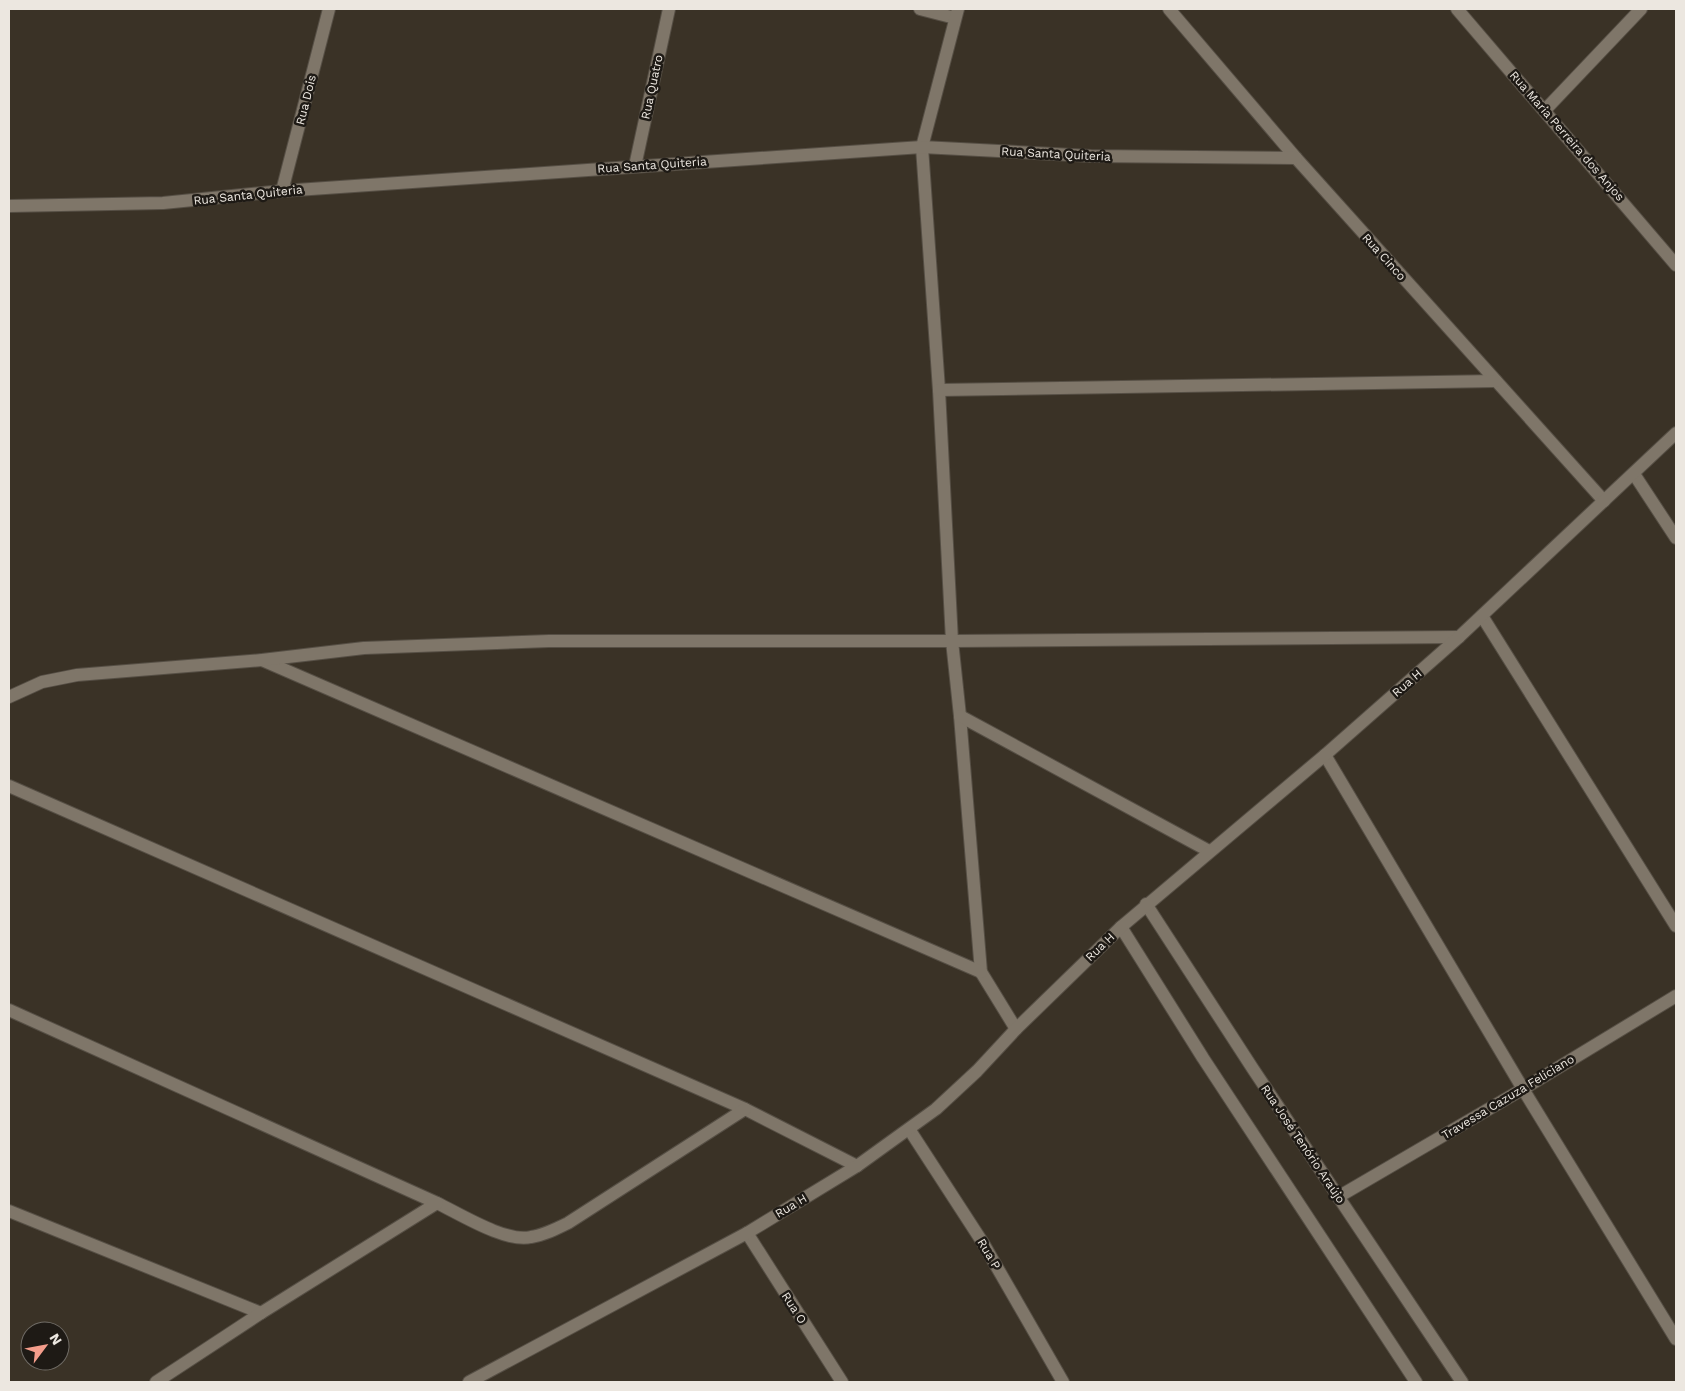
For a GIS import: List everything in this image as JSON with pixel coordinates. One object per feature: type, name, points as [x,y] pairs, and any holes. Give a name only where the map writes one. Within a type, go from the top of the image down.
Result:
[{"type":"street","name":"Rua Dois","points":[[282,191],[329,9]]},
{"type":"street","name":"Rua Quatro","points":[[635,166],[669,9]]},
{"type":"street","points":[[920,9],[957,13],[922,147],[939,390],[952,641],[981,972],[1016,1029]]},
{"type":"street","name":"Rua Cinco","points":[[1169,9],[1296,158],[1604,501]]},
{"type":"street","name":"Rua Maria Perreira dos Anjos","points":[[1457,9],[1676,264]]},
{"type":"street","points":[[1545,110],[1641,9]]},
{"type":"street","name":"Rua Santa Quiteria","points":[[9,206],[163,203],[282,191],[922,147],[1091,156],[1296,158]]},
{"type":"street","points":[[939,390],[1496,381]]},
{"type":"street","name":"Rua H","points":[[469,1382],[746,1233],[857,1166],[936,1109],[977,1071],[1016,1029],[1121,926],[1324,755],[1459,637],[1676,433]]},
{"type":"street","points":[[1634,474],[1676,538]]},
{"type":"street","points":[[1482,616],[1676,926]]},
{"type":"street","points":[[9,697],[42,682],[77,675],[262,660],[364,648],[540,642],[1459,637]]},
{"type":"street","points":[[262,660],[981,972]]},
{"type":"street","points":[[960,716],[1209,851]]},
{"type":"street","points":[[1324,755],[1523,1089],[1676,1339]]},
{"type":"street","points":[[9,786],[745,1110],[857,1166]]},
{"type":"street","name":"Rua José Tenório Araújo","points":[[1146,904],[1462,1382]]},
{"type":"street","points":[[1121,926],[1203,1058],[1416,1382]]},
{"type":"street","name":"Travessa Cazuza Feliciano","points":[[1338,1197],[1523,1089],[1676,996]]},
{"type":"street","points":[[9,1010],[437,1203],[497,1232],[516,1238],[530,1238],[568,1223],[745,1110]]},
{"type":"street","name":"Rua P","points":[[910,1129],[983,1243],[1063,1382]]},
{"type":"street","points":[[156,1382],[261,1313],[437,1203]]},
{"type":"street","points":[[9,1211],[261,1313]]},
{"type":"street","name":"Rua O","points":[[746,1233],[842,1382]]}]
